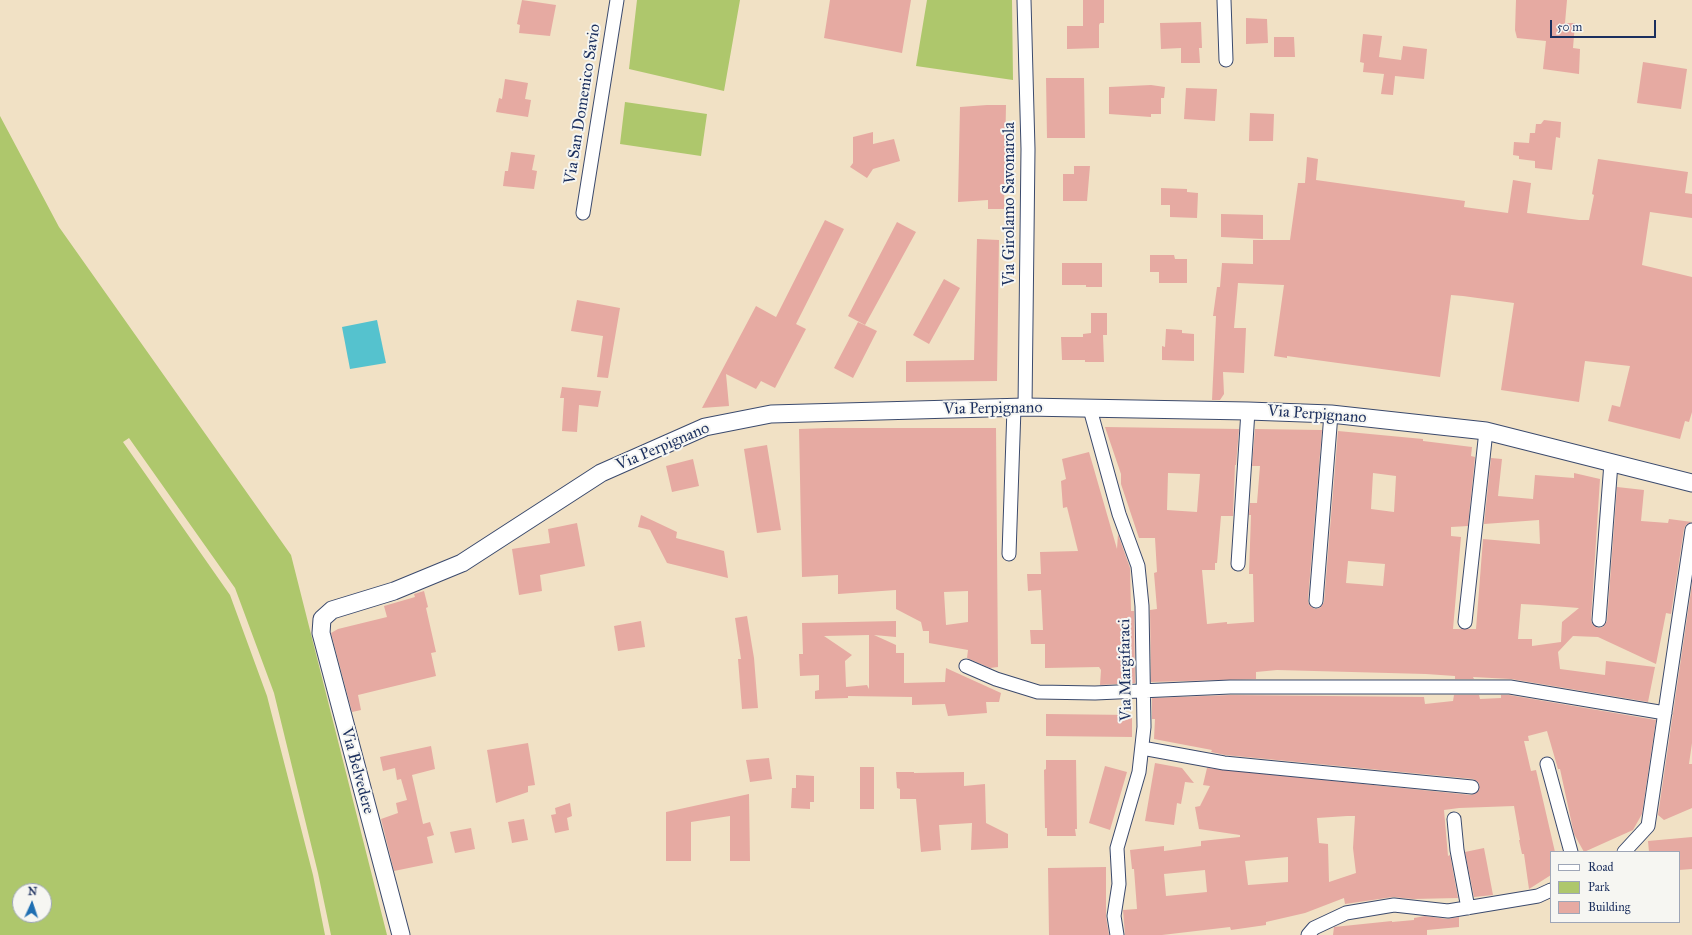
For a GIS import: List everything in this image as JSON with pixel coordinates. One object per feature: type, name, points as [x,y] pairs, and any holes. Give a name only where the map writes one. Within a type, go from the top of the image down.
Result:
[{"type":"street","name":"Via San Domenico Savio","points":[[583,213],[617,0]]},
{"type":"street","name":"Via Girolamo Savonarola","points":[[1009,554],[1019,408],[1028,149],[1024,0]]},
{"type":"street","points":[[1224,0],[1226,60]]},
{"type":"street","name":"Via Perpignano","points":[[332,610],[394,591],[462,563],[601,473],[705,427],[771,414],[1019,408],[1248,411],[1331,414],[1486,431],[1692,484]]},
{"type":"street","name":"Via Margifaraci","points":[[1090,409],[1119,514],[1138,566],[1142,606],[1144,727],[1139,772],[1117,848],[1119,884],[1114,916],[1117,935]]},
{"type":"street","points":[[1238,564],[1248,411]]},
{"type":"street","points":[[1316,601],[1331,414]]},
{"type":"street","points":[[1465,622],[1486,431]]},
{"type":"street","points":[[1599,620],[1611,463]]},
{"type":"street","points":[[1625,851],[1648,826],[1692,530]]},
{"type":"street","name":"Via Belvedere","points":[[332,610],[322,619],[320,633],[401,935]]},
{"type":"street","points":[[966,666],[996,679],[1038,692],[1143,691],[1230,687],[1510,687],[1665,713]]},
{"type":"street","points":[[1142,748],[1224,763],[1472,787]]},
{"type":"street","points":[[1547,764],[1572,851]]},
{"type":"street","points":[[1454,819],[1456,850],[1468,908]]},
{"type":"street","points":[[1308,935],[1314,928],[1346,913],[1394,905],[1448,911],[1538,896],[1550,890]]},
{"type":"green space","points":[[637,0],[740,0],[724,91],[629,69]]},
{"type":"green space","points":[[927,0],[1012,0],[1013,80],[916,66]]},
{"type":"green space","points":[[625,102],[707,114],[701,156],[620,144]]},
{"type":"green space","points":[[0,116],[59,227],[291,555],[387,935],[331,935],[318,873],[274,693],[235,588],[129,438],[123,442],[230,595],[267,696],[313,875],[325,935],[0,935]]},
{"type":"water","points":[[377,320],[386,363],[350,369],[342,327]]},
{"type":"building","points":[[522,0],[556,5],[550,36],[519,33],[520,25],[517,24]]},
{"type":"building","points":[[830,0],[911,0],[902,53],[824,38]]},
{"type":"building","points":[[1083,0],[1104,0],[1104,23],[1100,23],[1099,25],[1099,48],[1067,49],[1067,26],[1083,26]]},
{"type":"building","points":[[1516,0],[1567,0],[1565,23],[1575,23],[1573,48],[1580,49],[1579,74],[1543,69],[1546,41],[1517,38],[1515,30]]},
{"type":"building","points":[[1246,18],[1267,19],[1268,43],[1246,44]]},
{"type":"building","points":[[1201,22],[1202,48],[1199,48],[1200,63],[1181,63],[1181,48],[1161,49],[1160,23]]},
{"type":"building","points":[[1363,34],[1382,36],[1379,57],[1401,60],[1403,46],[1427,49],[1424,79],[1395,76],[1393,95],[1381,94],[1384,74],[1363,72],[1364,63],[1360,62]]},
{"type":"building","points":[[1274,37],[1294,37],[1295,57],[1274,57]]},
{"type":"building","points":[[1643,62],[1687,69],[1681,109],[1637,103]]},
{"type":"building","points":[[1046,78],[1084,78],[1085,138],[1047,138]]},
{"type":"building","points":[[505,79],[528,83],[525,99],[531,100],[528,117],[496,112],[499,98],[502,99]]},
{"type":"building","points":[[1151,85],[1165,87],[1164,98],[1161,98],[1161,114],[1151,114],[1151,117],[1109,114],[1109,87]]},
{"type":"building","points":[[1186,88],[1217,89],[1215,121],[1184,119]]},
{"type":"building","points":[[1006,105],[1004,209],[988,209],[988,200],[958,202],[960,107]]},
{"type":"building","points":[[1250,113],[1274,114],[1273,141],[1249,141]]},
{"type":"building","points":[[1544,120],[1561,122],[1560,138],[1556,137],[1552,170],[1535,168],[1535,161],[1519,159],[1519,156],[1513,155],[1514,142],[1529,143],[1530,133],[1535,133],[1536,124],[1541,124]]},
{"type":"building","points":[[873,132],[873,144],[894,139],[900,161],[873,169],[867,178],[850,167],[853,163],[853,137]]},
{"type":"building","points":[[511,152],[535,155],[532,170],[537,171],[534,189],[503,186],[505,171],[508,171]]},
{"type":"building","points":[[1307,157],[1318,159],[1316,180],[1465,201],[1464,207],[1508,213],[1513,180],[1531,183],[1527,213],[1579,220],[1589,220],[1594,195],[1592,194],[1598,159],[1688,172],[1685,193],[1692,194],[1692,218],[1650,212],[1642,265],[1692,277],[1692,412],[1689,422],[1685,421],[1680,439],[1608,421],[1612,405],[1620,407],[1630,366],[1585,361],[1579,402],[1501,390],[1514,303],[1451,295],[1440,377],[1287,356],[1287,358],[1274,356],[1284,285],[1238,283],[1234,328],[1246,328],[1244,373],[1223,372],[1224,394],[1220,400],[1212,400],[1216,316],[1213,316],[1217,287],[1220,287],[1222,263],[1253,264],[1253,240],[1290,240],[1298,183],[1305,183]]},
{"type":"building","points":[[1074,166],[1090,166],[1087,201],[1063,201],[1063,174],[1074,174]]},
{"type":"building","points":[[1161,188],[1187,189],[1187,192],[1198,193],[1197,218],[1170,217],[1170,205],[1161,205]]},
{"type":"building","points":[[1221,214],[1263,215],[1263,239],[1221,237]]},
{"type":"building","points":[[825,220],[844,229],[796,324],[806,329],[775,388],[761,381],[756,389],[726,374],[729,406],[702,408],[756,306],[776,317]]},
{"type":"building","points":[[897,222],[916,232],[865,325],[848,316]]},
{"type":"building","points":[[977,239],[999,240],[997,381],[906,382],[906,361],[974,360]]},
{"type":"building","points":[[1150,255],[1174,255],[1175,259],[1187,259],[1187,283],[1159,283],[1159,272],[1150,272]]},
{"type":"building","points":[[1062,263],[1102,263],[1102,287],[1062,285]]},
{"type":"building","points":[[944,279],[960,288],[929,344],[913,335]]},
{"type":"building","points":[[577,300],[620,308],[608,378],[597,377],[603,336],[571,331]]},
{"type":"building","points":[[1091,313],[1107,313],[1107,335],[1103,335],[1104,362],[1062,360],[1061,337],[1083,337],[1083,334],[1091,333]]},
{"type":"building","points":[[858,322],[877,331],[853,378],[834,368]]},
{"type":"building","points":[[1166,329],[1182,330],[1182,333],[1194,334],[1194,361],[1162,360],[1162,346],[1165,347]]},
{"type":"building","points":[[562,387],[601,391],[598,407],[579,405],[577,432],[562,431],[564,398],[560,398]]},
{"type":"building","points":[[1105,427],[1239,429],[1235,465],[1233,516],[1221,516],[1217,563],[1215,563],[1215,570],[1202,570],[1207,624],[1254,622],[1253,574],[1249,574],[1251,515],[1249,515],[1250,503],[1257,503],[1260,466],[1252,466],[1255,429],[1322,430],[1308,600],[1309,605],[1315,609],[1320,608],[1324,602],[1338,431],[1423,439],[1423,441],[1472,447],[1471,456],[1475,457],[1468,526],[1451,527],[1451,536],[1461,537],[1453,629],[1476,629],[1483,539],[1540,544],[1539,520],[1484,524],[1491,458],[1502,459],[1498,496],[1533,499],[1535,475],[1574,478],[1574,473],[1600,479],[1591,619],[1592,624],[1598,628],[1603,627],[1607,621],[1617,487],[1644,490],[1641,521],[1668,523],[1669,519],[1692,522],[1686,525],[1684,529],[1671,614],[1666,613],[1656,664],[1598,637],[1573,636],[1558,652],[1560,669],[1605,675],[1606,661],[1655,667],[1648,702],[1511,679],[1473,677],[1474,679],[1455,679],[1455,676],[1426,674],[1277,670],[1256,672],[1256,679],[1151,682],[1150,610],[1157,609],[1154,573],[1157,572],[1155,538],[1139,538],[1121,484],[1121,474]],"holes":[[[1168,473],[1200,474],[1197,512],[1167,510]],[[1373,473],[1396,476],[1394,512],[1371,509]],[[1348,561],[1385,564],[1383,586],[1346,583]],[[1521,604],[1579,608],[1562,622],[1561,642],[1532,646],[1532,639],[1518,639]]]},
{"type":"building","points":[[996,428],[998,667],[990,668],[967,658],[968,650],[929,643],[929,631],[923,631],[921,622],[896,609],[896,590],[838,594],[838,575],[802,577],[799,429]],"holes":[[[968,591],[968,622],[946,625],[944,592]]]},
{"type":"building","points":[[767,445],[781,530],[757,533],[744,449]]},
{"type":"building","points":[[1089,452],[1117,549],[1118,534],[1130,568],[1131,611],[1134,611],[1135,683],[1100,685],[1101,670],[1099,667],[1045,668],[1045,644],[1031,644],[1030,630],[1043,630],[1041,590],[1028,591],[1027,574],[1041,574],[1040,552],[1078,551],[1067,507],[1063,508],[1061,481],[1066,479],[1062,459]]},
{"type":"building","points":[[693,459],[699,486],[672,492],[666,466]]},
{"type":"building","points":[[641,515],[677,532],[676,538],[724,551],[728,578],[667,563],[650,530],[638,527]]},
{"type":"building","points":[[577,523],[585,566],[540,575],[542,591],[519,595],[512,549],[550,543],[548,529]]},
{"type":"building","points":[[1692,584],[1692,743],[1689,764],[1692,764],[1692,808],[1664,820],[1658,815]]},
{"type":"building","points":[[424,591],[428,607],[426,608],[436,652],[431,653],[436,676],[358,695],[361,710],[352,712],[331,633],[338,629],[387,617],[384,606],[415,597],[414,594]]},
{"type":"building","points":[[747,616],[754,658],[758,708],[742,709],[738,659],[741,659],[735,618]]},
{"type":"building","points":[[641,621],[645,647],[618,651],[614,626]]},
{"type":"building","points":[[896,621],[896,637],[874,635],[896,645],[896,653],[904,653],[904,683],[945,682],[946,668],[1001,693],[999,702],[986,702],[987,713],[948,716],[945,704],[912,705],[912,697],[848,696],[848,698],[815,699],[815,691],[819,690],[819,675],[800,676],[799,654],[803,654],[802,623]],"holes":[[[869,635],[869,689],[867,685],[846,687],[845,661],[852,655],[824,636]]]},
{"type":"building","points":[[1230,695],[1424,697],[1425,704],[1453,701],[1454,695],[1479,695],[1480,699],[1501,698],[1501,695],[1509,695],[1656,720],[1642,814],[1633,830],[1586,851],[1583,851],[1574,834],[1560,769],[1558,769],[1547,731],[1528,736],[1529,741],[1524,741],[1531,771],[1536,770],[1555,851],[1550,851],[1550,876],[1529,889],[1524,854],[1522,854],[1519,840],[1514,806],[1459,808],[1444,810],[1448,856],[1450,855],[1458,898],[1413,899],[1393,897],[1345,904],[1344,898],[1305,913],[1266,922],[1266,925],[1231,930],[1230,927],[1162,935],[1125,935],[1123,910],[1137,909],[1134,869],[1132,869],[1130,850],[1164,846],[1164,851],[1201,846],[1201,841],[1240,837],[1240,835],[1199,829],[1195,807],[1200,806],[1210,786],[1203,785],[1207,768],[1471,795],[1479,791],[1479,783],[1473,779],[1225,755],[1211,752],[1212,750],[1154,739],[1155,719],[1152,719],[1152,698]],"holes":[[[1355,816],[1353,848],[1356,873],[1329,882],[1328,844],[1319,843],[1317,818]],[[1288,857],[1288,882],[1248,885],[1245,861]],[[1205,870],[1207,892],[1166,896],[1164,874]]]},
{"type":"building","points":[[1046,714],[1132,715],[1132,737],[1046,736]]},
{"type":"building","points":[[528,743],[535,785],[528,786],[528,792],[496,803],[487,750]]},
{"type":"building","points":[[431,746],[435,769],[412,775],[423,824],[430,822],[434,835],[427,837],[433,863],[394,871],[381,819],[398,813],[396,803],[407,800],[401,779],[397,780],[395,768],[383,771],[380,757]]},
{"type":"building","points":[[769,758],[772,779],[750,782],[746,760]]},
{"type":"building","points":[[1046,760],[1076,760],[1076,836],[1047,836],[1047,828],[1045,828],[1044,770],[1046,769]]},
{"type":"building","points":[[1155,763],[1182,768],[1194,783],[1185,782],[1181,804],[1177,803],[1174,825],[1145,821]]},
{"type":"building","points":[[1105,766],[1127,772],[1110,830],[1089,823]]},
{"type":"building","points":[[860,767],[874,767],[874,809],[860,809]]},
{"type":"building","points":[[896,772],[964,772],[964,786],[985,784],[986,823],[1008,834],[1008,848],[971,850],[972,823],[939,825],[941,850],[921,852],[916,799],[900,799],[900,789],[897,788]]},
{"type":"building","points":[[796,775],[814,776],[814,802],[810,802],[810,809],[791,808],[792,788],[796,788]]},
{"type":"building","points":[[749,794],[750,861],[730,861],[730,816],[691,822],[691,861],[666,861],[666,812]]},
{"type":"building","points":[[570,803],[572,816],[567,818],[569,830],[555,833],[551,815],[556,814],[555,808]]},
{"type":"building","points":[[524,819],[528,840],[512,843],[508,822]]},
{"type":"building","points":[[471,828],[475,849],[455,853],[450,832]]},
{"type":"building","points":[[1692,837],[1692,869],[1680,870],[1680,851],[1649,851],[1648,841]]},
{"type":"building","points":[[1484,848],[1493,895],[1474,897],[1465,852]]},
{"type":"building","points":[[1106,867],[1106,917],[1109,935],[1049,935],[1048,868]]},
{"type":"building","points":[[1425,916],[1447,919],[1459,917],[1459,927],[1427,930],[1427,935],[1333,935],[1334,927],[1414,920],[1414,918]]}]
